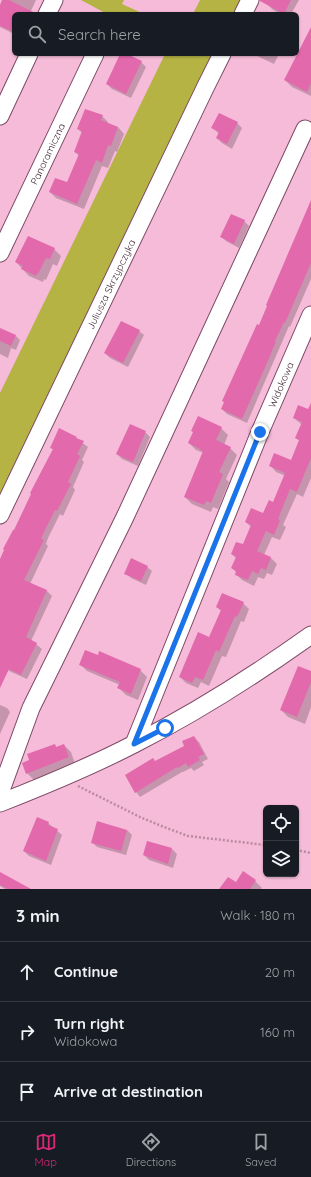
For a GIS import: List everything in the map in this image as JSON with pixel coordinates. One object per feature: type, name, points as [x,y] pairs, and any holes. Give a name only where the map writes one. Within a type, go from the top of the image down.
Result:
[{"type":"street","points":[[48,12],[54,0]]},
{"type":"street","points":[[244,12],[250,0]]},
{"type":"street","points":[[0,116],[28,56]]},
{"type":"street","name":"Panoramiczna","points":[[0,253],[94,56]]},
{"type":"street","name":"Juliusza Skrzypczyka","points":[[0,515],[221,56]]},
{"type":"street","points":[[0,793],[31,708],[128,510],[305,129]]},
{"type":"street","name":"Widokowa","points":[[134,744],[260,432],[311,315]]},
{"type":"street","points":[[0,803],[62,778],[134,744],[212,701],[311,635]]},
{"type":"path","points":[[62,778],[142,818],[188,836],[263,845]]},
{"type":"path","points":[[299,850],[311,852]]},
{"type":"shaded area","points":[[81,0],[124,0],[122,4],[140,12],[103,12]]},
{"type":"shaded area","points":[[200,0],[241,0],[235,12],[194,12]]},
{"type":"shaded area","points":[[164,56],[212,56],[0,494],[0,393]]},
{"type":"building","points":[[2,0],[9,0],[33,12],[12,12],[12,31],[0,26],[0,5]]},
{"type":"building","points":[[291,0],[285,12],[280,12],[260,1]]},
{"type":"building","points":[[311,27],[311,83],[307,92],[284,80],[296,56],[299,56],[299,51]]},
{"type":"building","points":[[119,56],[131,56],[142,61],[126,94],[106,84]]},
{"type":"building","points":[[85,109],[103,115],[101,120],[118,127],[111,146],[108,145],[102,163],[96,160],[77,204],[49,192],[55,178],[67,182],[79,154],[74,152],[82,131],[77,129]]},
{"type":"building","points":[[219,113],[238,122],[227,144],[216,138],[219,132],[211,128]]},
{"type":"building","points":[[311,200],[311,263],[285,323],[284,322],[275,341],[267,363],[242,419],[221,409],[224,402],[222,401],[257,324],[259,325],[267,306],[266,305]]},
{"type":"building","points":[[231,214],[245,220],[234,244],[220,237]]},
{"type":"building","points":[[28,236],[55,248],[50,259],[46,258],[36,276],[21,269],[23,266],[15,262]]},
{"type":"building","points":[[121,321],[140,330],[123,363],[104,353]]},
{"type":"building","points":[[0,328],[16,335],[11,346],[0,341]]},
{"type":"building","points":[[311,403],[311,458],[297,492],[290,489],[278,519],[280,520],[274,535],[266,531],[257,551],[271,557],[266,570],[261,568],[258,574],[252,571],[248,580],[235,575],[236,571],[231,568],[236,557],[231,554],[236,542],[243,544],[251,525],[245,522],[251,508],[263,513],[269,500],[273,502],[285,473],[269,466],[274,453],[291,460],[299,440],[295,438],[302,422],[293,418],[298,405],[308,409]]},
{"type":"building","points":[[198,416],[222,427],[216,440],[231,447],[219,472],[223,474],[211,503],[206,501],[204,505],[184,497],[203,451],[188,443],[193,432],[191,431]]},
{"type":"building","points":[[130,424],[146,431],[133,462],[116,454]]},
{"type":"building","points":[[59,428],[84,441],[77,454],[80,456],[68,482],[71,484],[44,532],[41,539],[44,540],[24,580],[47,590],[26,637],[37,643],[21,675],[9,669],[0,688],[0,559],[4,550],[3,549],[14,530],[31,494],[30,493],[53,449],[50,448]]},
{"type":"building","points":[[131,558],[148,566],[141,581],[124,574]]},
{"type":"building","points":[[222,593],[244,602],[237,617],[235,616],[219,652],[216,650],[203,680],[195,677],[192,683],[179,677],[198,632],[209,637],[221,610],[216,607]]},
{"type":"building","points":[[85,650],[98,655],[99,651],[141,669],[131,694],[117,688],[120,682],[79,665]]},
{"type":"building","points":[[298,666],[311,671],[311,682],[297,717],[280,710]]},
{"type":"building","points":[[194,736],[204,754],[198,757],[200,760],[188,767],[186,763],[178,768],[177,767],[135,793],[125,775],[153,758],[155,761],[184,746],[182,741]]},
{"type":"building","points":[[55,744],[56,747],[64,744],[69,757],[26,774],[22,763],[29,760],[27,754]]},
{"type":"building","points":[[37,817],[49,822],[48,825],[58,829],[46,861],[23,851]]},
{"type":"building","points":[[97,821],[127,830],[121,851],[91,843]]},
{"type":"building","points":[[147,841],[172,848],[168,864],[143,855]]},
{"type":"building","points":[[243,871],[256,880],[250,889],[219,889],[228,877],[236,882]]},
{"type":"building","points":[[0,872],[31,889],[8,889],[0,885]]},
{"type":"route","points":[[165,728],[134,744],[260,432]]}]
